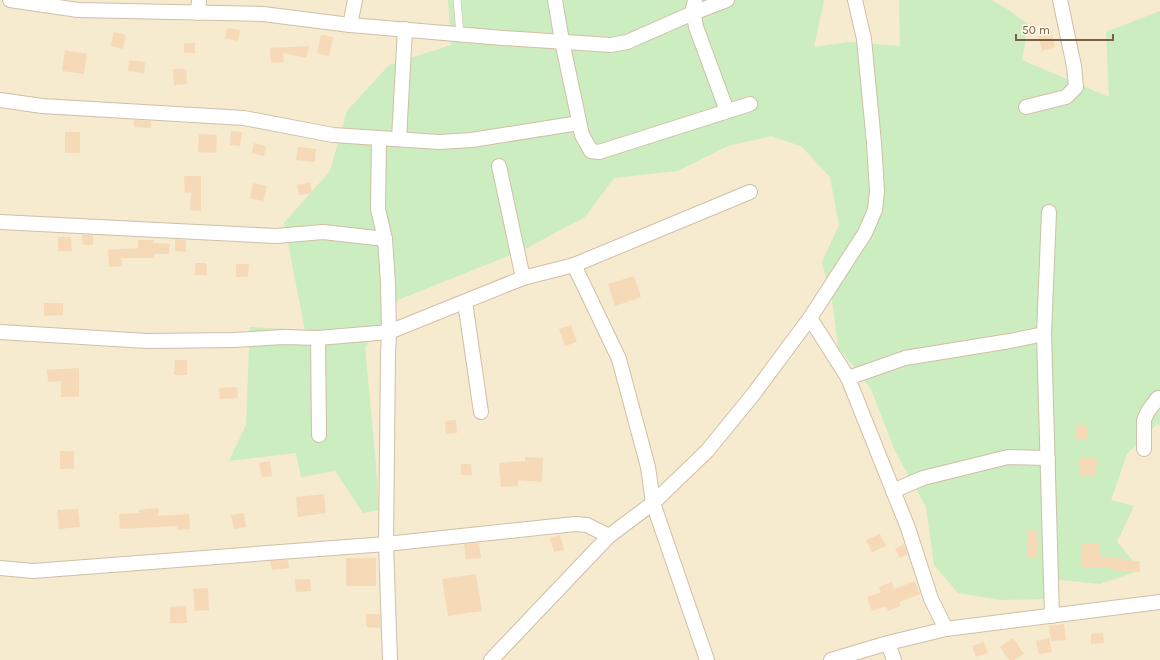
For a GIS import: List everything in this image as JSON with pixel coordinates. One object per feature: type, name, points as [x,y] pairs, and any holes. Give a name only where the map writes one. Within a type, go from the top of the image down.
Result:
[{"type":"street","points":[[10,0],[78,10],[198,6],[350,25],[611,45],[627,42],[694,6],[727,0]]},
{"type":"street","points":[[350,25],[355,0]]},
{"type":"street","points":[[555,0],[582,135],[590,151],[599,152],[750,104]]},
{"type":"street","points":[[491,660],[609,536],[653,503],[707,450],[752,396],[810,318],[865,232],[875,210],[877,191],[864,39],[855,0]]},
{"type":"street","points":[[1026,107],[1066,97],[1076,87],[1074,66],[1060,0]]},
{"type":"street","points":[[694,6],[696,27],[727,111]]},
{"type":"street","points":[[399,139],[405,29]]},
{"type":"street","points":[[0,100],[42,106],[244,118],[334,135],[439,142],[472,140],[579,122]]},
{"type":"street","points":[[379,138],[378,209],[385,239],[388,283],[389,332],[386,544],[390,660]]},
{"type":"street","points":[[499,166],[523,278]]},
{"type":"street","points":[[0,332],[148,341],[234,340],[284,337],[318,338],[389,332],[523,278],[574,265],[750,192]]},
{"type":"street","points":[[1049,212],[1044,334],[1052,616]]},
{"type":"street","points":[[0,222],[276,236],[323,232],[385,239]]},
{"type":"street","points":[[574,265],[619,359],[648,467],[653,503],[707,660]]},
{"type":"street","points":[[465,302],[481,412]]},
{"type":"street","points":[[810,318],[848,378],[908,528],[931,599],[946,629]]},
{"type":"street","points":[[848,378],[904,358],[1044,334]]},
{"type":"street","points":[[318,338],[319,435]]},
{"type":"street","points":[[1144,449],[1144,420],[1148,411],[1158,398],[1160,398]]},
{"type":"street","points":[[893,491],[923,478],[1008,457],[1048,458]]},
{"type":"street","points":[[0,568],[33,572],[386,544],[575,524],[588,526],[609,536]]},
{"type":"street","points":[[831,660],[888,643],[946,629],[1160,602]]},
{"type":"street","points":[[888,643],[894,660]]},
{"type":"lane","points":[[456,0],[460,34]]},
{"type":"shaded area","points":[[0,0],[1160,0],[1160,660],[0,660]]},
{"type":"green space","points":[[448,0],[824,0],[814,47],[849,42],[900,46],[899,0],[991,0],[1028,24],[1022,60],[1109,97],[1106,32],[1160,11],[1160,425],[1157,424],[1127,454],[1111,500],[1134,506],[1117,542],[1141,570],[1100,584],[1060,580],[1045,599],[1001,600],[958,593],[934,565],[926,507],[895,451],[871,389],[838,347],[833,306],[822,262],[839,225],[830,177],[801,146],[771,136],[728,146],[677,171],[614,178],[585,217],[523,250],[398,300],[365,347],[379,510],[363,513],[335,471],[301,477],[296,453],[229,461],[246,425],[250,327],[305,330],[284,223],[330,171],[347,111],[389,65],[451,45]]},
{"type":"building","points":[[227,28],[240,30],[238,41],[225,38]]},
{"type":"building","points":[[1051,31],[1055,47],[1042,51],[1038,35]]},
{"type":"building","points":[[114,32],[126,35],[123,49],[111,46]]},
{"type":"building","points":[[321,35],[333,37],[329,56],[317,53]]},
{"type":"building","points":[[184,43],[195,43],[195,53],[184,53]]},
{"type":"building","points":[[309,46],[306,58],[283,53],[284,62],[271,63],[270,48]]},
{"type":"building","points":[[65,50],[87,54],[84,74],[62,71]]},
{"type":"building","points":[[129,60],[145,62],[144,73],[128,71]]},
{"type":"building","points":[[173,69],[186,69],[187,84],[174,85]]},
{"type":"building","points":[[134,120],[151,121],[151,128],[134,127]]},
{"type":"building","points":[[231,131],[242,132],[240,146],[230,145]]},
{"type":"building","points":[[65,132],[80,132],[80,153],[65,153]]},
{"type":"building","points":[[199,134],[217,135],[216,153],[198,152]]},
{"type":"building","points":[[254,143],[266,146],[264,156],[252,153]]},
{"type":"building","points":[[298,147],[316,149],[315,162],[296,160]]},
{"type":"building","points":[[184,176],[201,176],[201,211],[190,210],[191,192],[185,193]]},
{"type":"building","points":[[310,182],[312,193],[299,195],[297,185]]},
{"type":"building","points":[[253,183],[267,186],[263,201],[250,198]]},
{"type":"building","points":[[82,235],[93,235],[93,245],[83,245]]},
{"type":"building","points":[[58,237],[71,237],[72,251],[58,251]]},
{"type":"building","points":[[175,239],[186,240],[186,252],[175,251]]},
{"type":"building","points":[[138,240],[154,240],[154,243],[170,244],[169,254],[154,254],[154,258],[121,258],[122,266],[109,267],[108,250],[138,248]]},
{"type":"building","points":[[195,263],[206,263],[207,275],[195,275]]},
{"type":"building","points":[[236,264],[249,264],[248,277],[236,277]]},
{"type":"building","points":[[634,276],[641,297],[615,306],[608,284]]},
{"type":"building","points":[[44,303],[63,303],[63,315],[44,316]]},
{"type":"building","points":[[571,325],[577,342],[565,346],[559,329]]},
{"type":"building","points":[[175,360],[187,360],[187,375],[174,375]]},
{"type":"building","points":[[79,368],[79,397],[61,397],[61,381],[48,382],[47,370]]},
{"type":"building","points":[[237,387],[238,398],[220,399],[219,388]]},
{"type":"building","points":[[456,420],[457,433],[446,434],[445,421]]},
{"type":"building","points":[[1076,426],[1088,426],[1087,439],[1076,439]]},
{"type":"building","points":[[60,451],[74,451],[74,469],[60,469]]},
{"type":"building","points":[[525,457],[543,458],[542,482],[518,480],[518,486],[501,487],[499,463],[525,461]]},
{"type":"building","points":[[1080,457],[1097,458],[1096,475],[1079,475]]},
{"type":"building","points":[[270,461],[272,476],[262,477],[259,463]]},
{"type":"building","points":[[461,464],[471,464],[472,475],[461,475]]},
{"type":"building","points":[[324,494],[326,513],[298,517],[296,497]]},
{"type":"building","points":[[158,508],[158,516],[189,514],[190,529],[177,530],[177,526],[120,529],[119,514],[139,513],[139,510]]},
{"type":"building","points":[[78,509],[80,527],[59,529],[57,510]]},
{"type":"building","points":[[244,513],[246,527],[234,529],[231,515]]},
{"type":"building","points":[[1027,530],[1038,531],[1038,558],[1027,558]]},
{"type":"building","points":[[880,534],[886,546],[872,552],[866,540]]},
{"type":"building","points":[[560,535],[564,550],[554,552],[550,538]]},
{"type":"building","points":[[479,543],[481,558],[466,559],[464,544]]},
{"type":"building","points":[[904,544],[908,554],[900,558],[895,549]]},
{"type":"building","points":[[1082,544],[1100,544],[1099,556],[1140,561],[1139,572],[1111,570],[1111,568],[1081,567]]},
{"type":"building","points":[[346,558],[376,558],[376,586],[346,586]]},
{"type":"building","points":[[288,560],[289,568],[272,570],[270,561]]},
{"type":"building","points":[[476,574],[482,611],[448,616],[442,579]]},
{"type":"building","points":[[295,579],[310,579],[311,591],[296,592]]},
{"type":"building","points":[[915,581],[920,594],[899,602],[901,606],[888,611],[886,606],[872,611],[867,597],[881,592],[879,587],[892,582],[894,589]]},
{"type":"building","points":[[208,588],[209,610],[195,611],[193,589]]},
{"type":"building","points":[[186,606],[187,623],[170,623],[170,607]]},
{"type":"building","points":[[366,614],[380,614],[380,628],[366,627]]},
{"type":"building","points":[[1064,624],[1066,640],[1051,641],[1049,626]]},
{"type":"building","points":[[1103,633],[1104,643],[1091,644],[1091,634]]},
{"type":"building","points":[[1013,638],[1024,654],[1014,660],[1009,660],[1000,647]]},
{"type":"building","points":[[1049,638],[1052,652],[1039,654],[1036,641]]},
{"type":"building","points":[[984,642],[988,653],[976,657],[972,646]]}]
